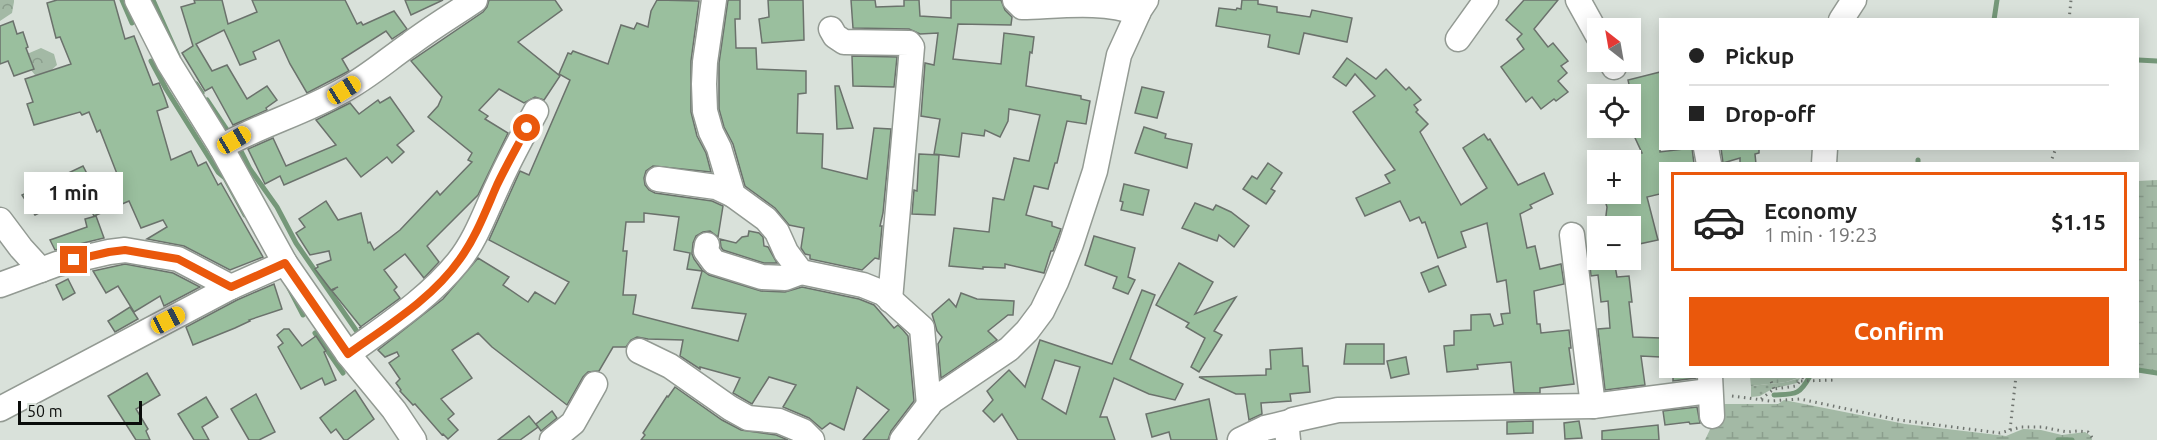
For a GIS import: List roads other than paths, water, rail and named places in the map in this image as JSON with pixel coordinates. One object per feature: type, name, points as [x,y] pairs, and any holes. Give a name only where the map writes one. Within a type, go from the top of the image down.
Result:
[{"type":"street","points":[[137,0],[169,63],[221,147],[285,263],[348,354],[394,410],[414,440]]},
{"type":"street","points":[[221,147],[247,132],[319,104],[344,90],[475,0]]},
{"type":"street","points":[[714,0],[705,62],[705,111],[733,195]]},
{"type":"street","points":[[902,440],[929,405],[1009,349],[1042,311],[1071,244],[1095,171],[1119,55],[1142,6],[1022,7],[1015,0]]},
{"type":"street","points":[[1458,39],[1486,0]]},
{"type":"street","points":[[1578,0],[1588,18]]},
{"type":"street","points":[[1842,18],[1854,0]]},
{"type":"street","points":[[831,29],[835,36],[844,42],[909,43],[912,47],[890,300]]},
{"type":"street","points":[[348,354],[439,284],[459,261],[471,243],[499,181],[536,111]]},
{"type":"street","points":[[658,179],[716,188],[733,195],[766,219],[777,232],[786,252],[801,272]]},
{"type":"street","points":[[0,220],[41,270]]},
{"type":"street","points":[[1572,235],[1593,406]]},
{"type":"street","points":[[707,245],[706,251],[714,262],[762,277],[785,278],[801,272],[863,285],[883,293],[922,328],[929,405]]},
{"type":"street","points":[[0,285],[78,259],[125,250],[178,259],[231,287]]},
{"type":"street","points":[[0,409],[231,287],[285,263]]},
{"type":"street","points":[[639,351],[670,366],[748,418],[779,421],[802,431],[812,440]]},
{"type":"street","points":[[552,440],[573,423],[595,384]]},
{"type":"street","points":[[1240,440],[1265,428],[1289,431],[1297,418],[1338,410],[1593,406],[1710,384],[1712,416]]},
{"type":"waterway","points":[[122,0],[132,23]]},
{"type":"waterway","points":[[153,0],[178,56]]},
{"type":"waterway","points":[[1994,18],[1997,0]]},
{"type":"waterway","points":[[2139,60],[2157,61]]},
{"type":"waterway","points":[[151,61],[218,172],[225,178],[245,215]]},
{"type":"waterway","points":[[196,84],[202,93]]},
{"type":"waterway","points":[[207,100],[231,136]]},
{"type":"waterway","points":[[238,145],[250,169],[277,207],[296,243],[360,336]]},
{"type":"waterway","points":[[289,288],[303,315]]},
{"type":"waterway","points":[[315,333],[343,373]]},
{"type":"waterway","points":[[2139,370],[2157,373]]},
{"type":"waterway","points":[[1774,395],[1796,393],[1809,378]]},
{"type":"waterway","points":[[2058,440],[2072,440]]}]
